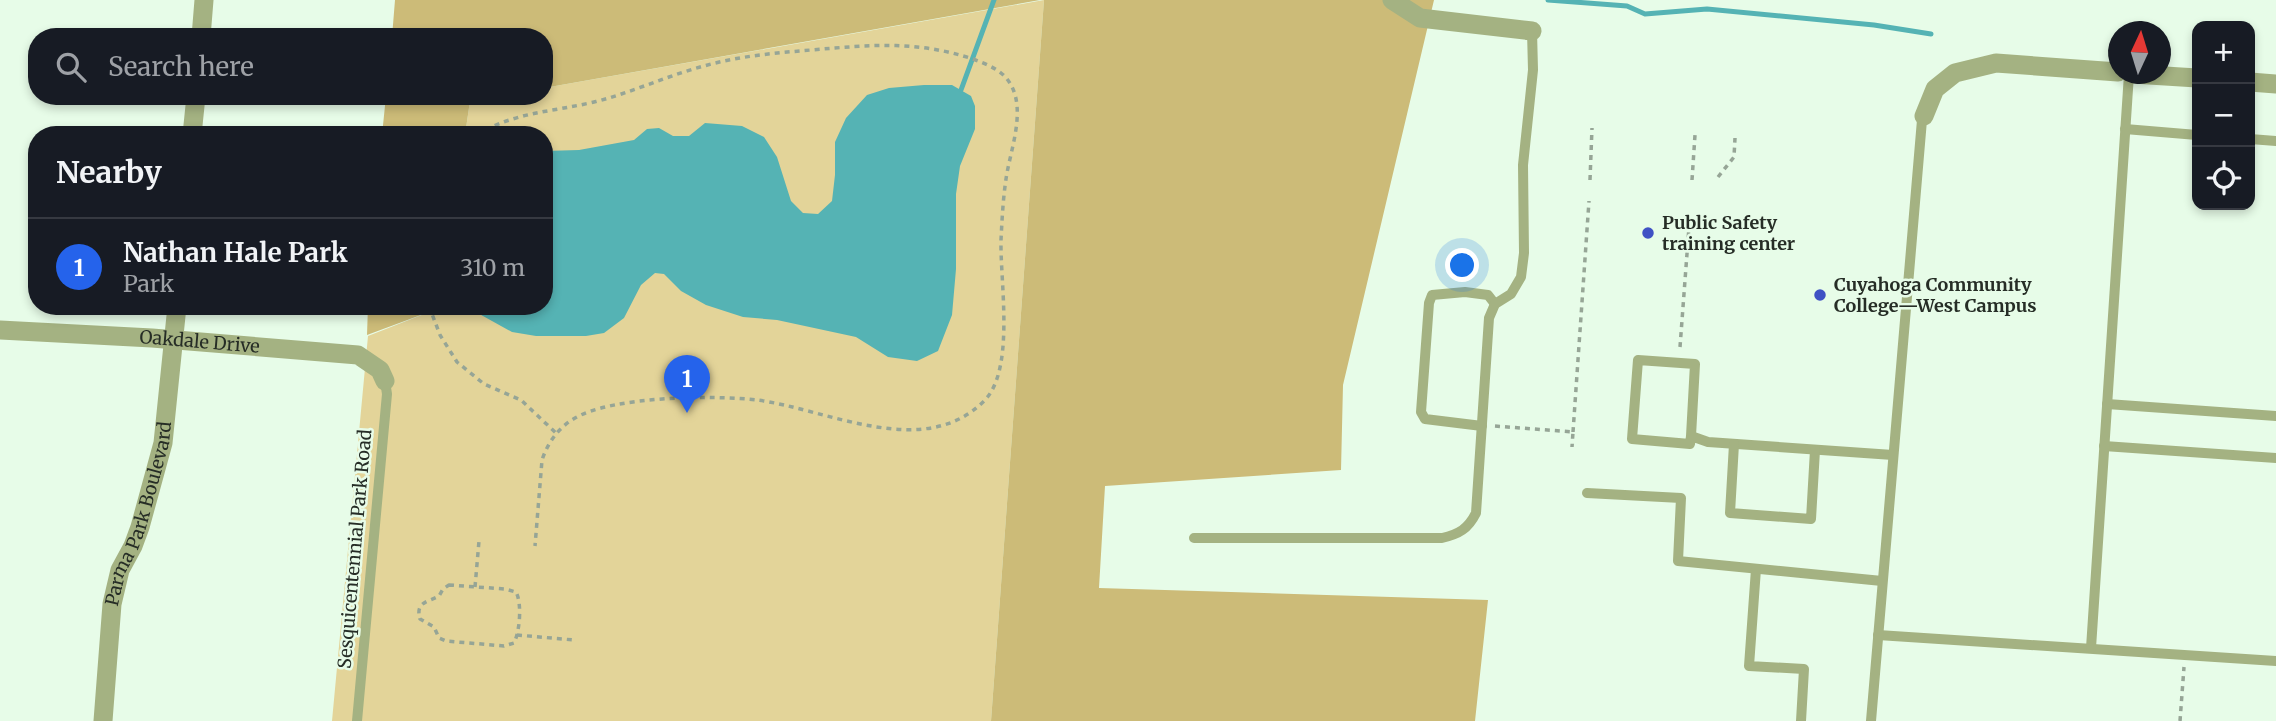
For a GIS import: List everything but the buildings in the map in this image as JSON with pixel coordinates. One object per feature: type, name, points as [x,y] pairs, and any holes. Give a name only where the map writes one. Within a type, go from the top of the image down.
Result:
[{"type":"street","points":[[202,28],[204,0]]},
{"type":"street","points":[[1392,0],[1420,18],[1532,31]]},
{"type":"street","points":[[1924,116],[1934,89],[1955,73],[1996,63],[2108,71]]},
{"type":"street","points":[[2171,76],[2192,78]]},
{"type":"street","points":[[2255,82],[2276,84]]},
{"type":"street","points":[[193,126],[195,105]]},
{"type":"street","name":"Parma Park Boulevard","points":[[103,721],[112,604],[120,570],[140,527],[163,443],[176,315]]},
{"type":"street","name":"Oakdale Drive","points":[[0,330],[174,340],[358,355],[380,370],[385,381]]},
{"type":"lane","points":[[1194,538],[1443,538],[1459,534],[1471,524],[1476,513],[1489,318],[1495,304],[1511,295],[1521,277],[1524,253],[1523,165],[1533,70],[1532,31]]},
{"type":"lane","points":[[2091,648],[2130,84]]},
{"type":"lane","points":[[1871,721],[1924,116]]},
{"type":"lane","points":[[2125,129],[2192,135]]},
{"type":"lane","points":[[2255,139],[2276,141]]},
{"type":"lane","points":[[1482,425],[1425,419],[1421,412],[1429,303],[1432,295],[1465,292],[1488,295],[1495,304]]},
{"type":"lane","points":[[1638,360],[1695,364],[1691,436],[1690,444],[1632,439],[1638,360]]},
{"type":"lane","name":"Sesquicentennial Park Road","points":[[357,721],[387,394],[385,381]]},
{"type":"lane","points":[[2107,404],[2276,416]]},
{"type":"lane","points":[[1691,436],[1708,442],[1893,455]]},
{"type":"lane","points":[[1734,444],[1730,513],[1811,519],[1815,450]]},
{"type":"lane","points":[[2104,446],[2276,458]]},
{"type":"lane","points":[[1587,493],[1681,498],[1678,561],[1882,581]]},
{"type":"lane","points":[[1756,569],[1749,666],[1804,668],[1801,721]]},
{"type":"lane","points":[[1878,635],[2276,661]]},
{"type":"path","points":[[491,126],[511,117],[597,102],[675,74],[735,59],[827,48],[895,44],[954,53],[988,64],[1003,74],[1011,84],[1017,106],[1005,181],[1001,239],[1003,355],[993,388],[985,400],[949,422],[902,430],[877,428],[765,401],[688,397],[594,410],[577,417],[556,434],[542,460],[535,545]]},
{"type":"path","points":[[1590,180],[1592,128]]},
{"type":"path","points":[[1692,180],[1695,135]]},
{"type":"path","points":[[1717,177],[1734,157],[1735,138]]},
{"type":"path","points":[[1572,447],[1589,201]]},
{"type":"path","points":[[1680,347],[1689,227]]},
{"type":"path","points":[[433,315],[444,343],[457,362],[484,384],[521,400],[556,434]]},
{"type":"path","points":[[1482,425],[1573,432]]},
{"type":"path","points":[[545,434],[556,434]]},
{"type":"path","points":[[475,587],[478,541]]},
{"type":"path","points":[[446,586],[475,587],[516,592],[519,598],[514,643],[504,646],[446,641],[439,638],[434,627],[420,619],[420,605],[439,596],[446,586]]},
{"type":"path","points":[[517,635],[574,640]]},
{"type":"path","points":[[2180,721],[2184,665]]},
{"type":"shaded area","points":[[395,0],[1040,0],[553,86],[553,28],[393,28]]},
{"type":"shaded area","points":[[1044,0],[991,721],[332,721],[368,336],[422,315],[553,315],[553,126],[466,126],[469,105],[553,105],[553,86]]},
{"type":"shaded area","points":[[1044,0],[1434,0],[1343,385],[1341,470],[1105,486],[1099,588],[1488,600],[1475,721],[991,721]]},
{"type":"shaded area","points":[[385,105],[469,105],[466,126],[383,126]]},
{"type":"shaded area","points":[[368,315],[421,315],[367,335]]},
{"type":"water","points":[[952,85],[971,96],[975,106],[975,129],[960,166],[956,194],[956,269],[952,315],[938,351],[917,361],[888,357],[856,337],[777,320],[743,317],[706,305],[681,291],[664,274],[655,273],[641,285],[624,318],[604,333],[586,336],[536,336],[512,332],[481,315],[553,315],[553,151],[579,150],[634,140],[647,129],[659,128],[673,136],[689,136],[705,123],[742,126],[764,137],[777,157],[791,201],[803,213],[818,214],[832,201],[835,142],[846,118],[867,95],[889,88]]},
{"type":"waterway","points":[[961,90],[994,0]]},
{"type":"waterway","points":[[1548,0],[1627,6],[1645,14],[1707,9],[1874,25],[1931,34]]},
{"type":"place","name":"Public Safety training center","points":[[1648,233]]},
{"type":"place","name":"Cuyahoga Community College—West Campus","points":[[1820,295]]},
{"type":"place","name":"Nathan Hale Park","points":[[687,413]]}]
